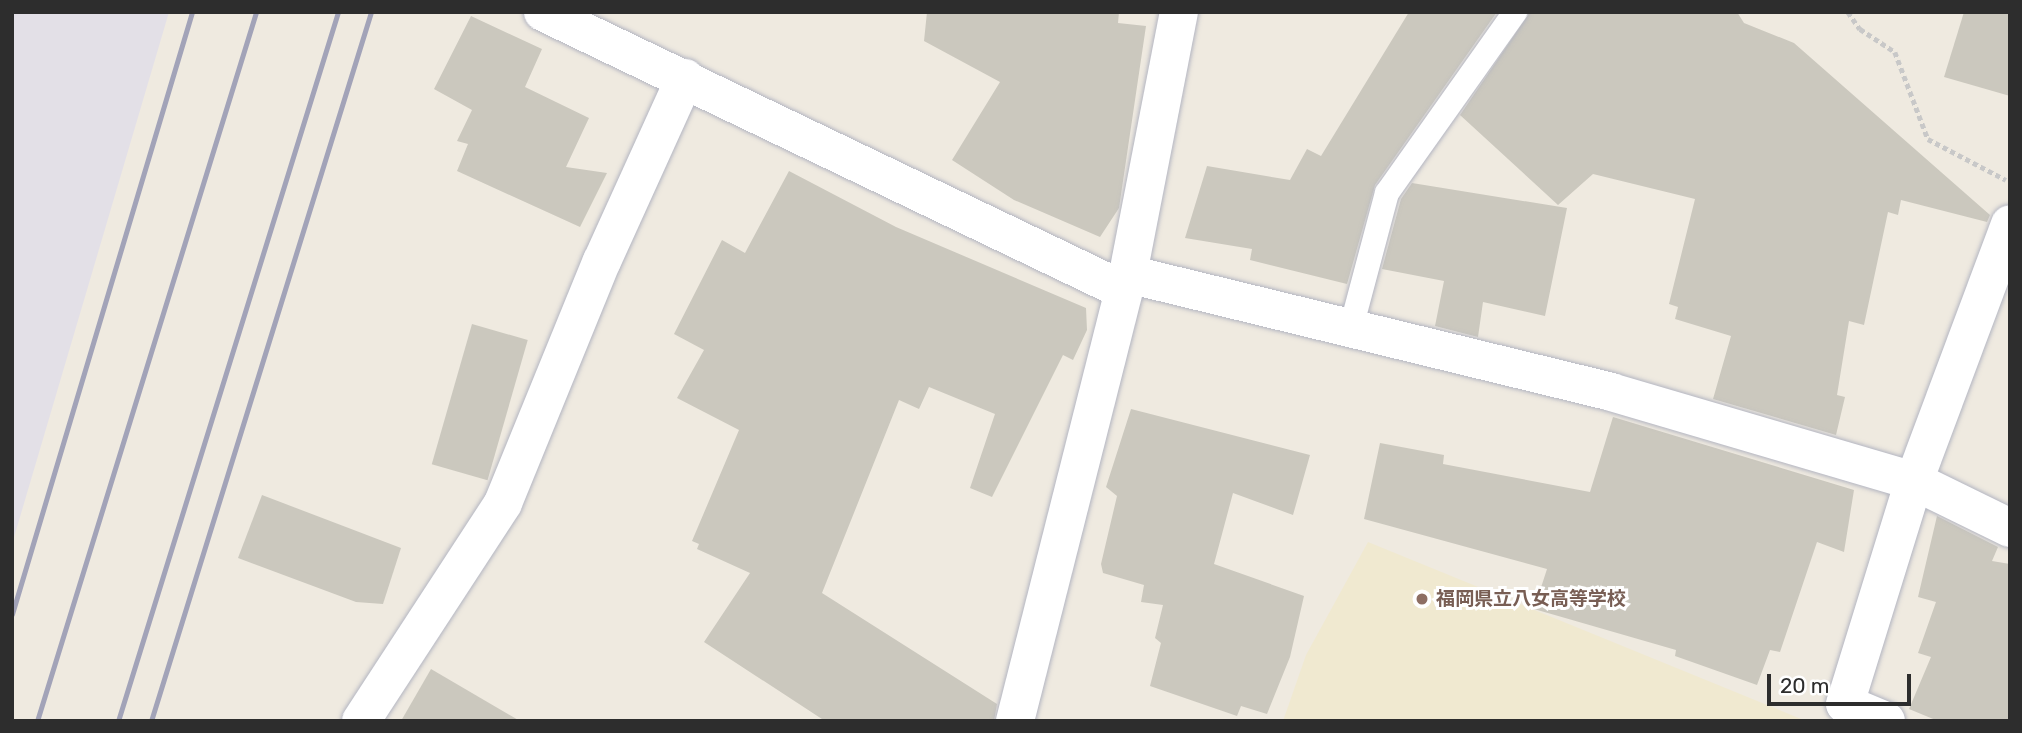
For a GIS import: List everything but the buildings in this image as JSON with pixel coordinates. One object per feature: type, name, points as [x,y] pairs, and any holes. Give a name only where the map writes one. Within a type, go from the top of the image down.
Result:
[{"type":"street","points":[[543,12],[1125,282],[1351,328],[1611,392],[1914,481],[2010,528]]},
{"type":"street","points":[[1015,721],[1125,282],[1180,12]]},
{"type":"street","points":[[361,721],[503,503],[602,261],[685,78]]},
{"type":"street","points":[[1886,721],[1845,704],[1914,481],[2010,224]]},
{"type":"lane","points":[[1351,328],[1387,193],[1514,12]]},
{"type":"path","points":[[1848,12],[1860,29],[1895,52],[1928,139],[2010,181]]},
{"type":"shaded area","points":[[12,12],[169,12],[12,544]]},
{"type":"shaded area","name":"福岡県立八女高等学校","points":[[1368,542],[1806,721],[1283,721],[1306,655]]},
{"type":"railway","points":[[12,614],[192,12]]},
{"type":"railway","points":[[37,721],[256,12]]},
{"type":"railway","points":[[118,721],[338,12]]},
{"type":"railway","points":[[151,721],[371,12]]},
{"type":"place","name":"福岡県立八女高等学校","points":[[1422,599]]}]
